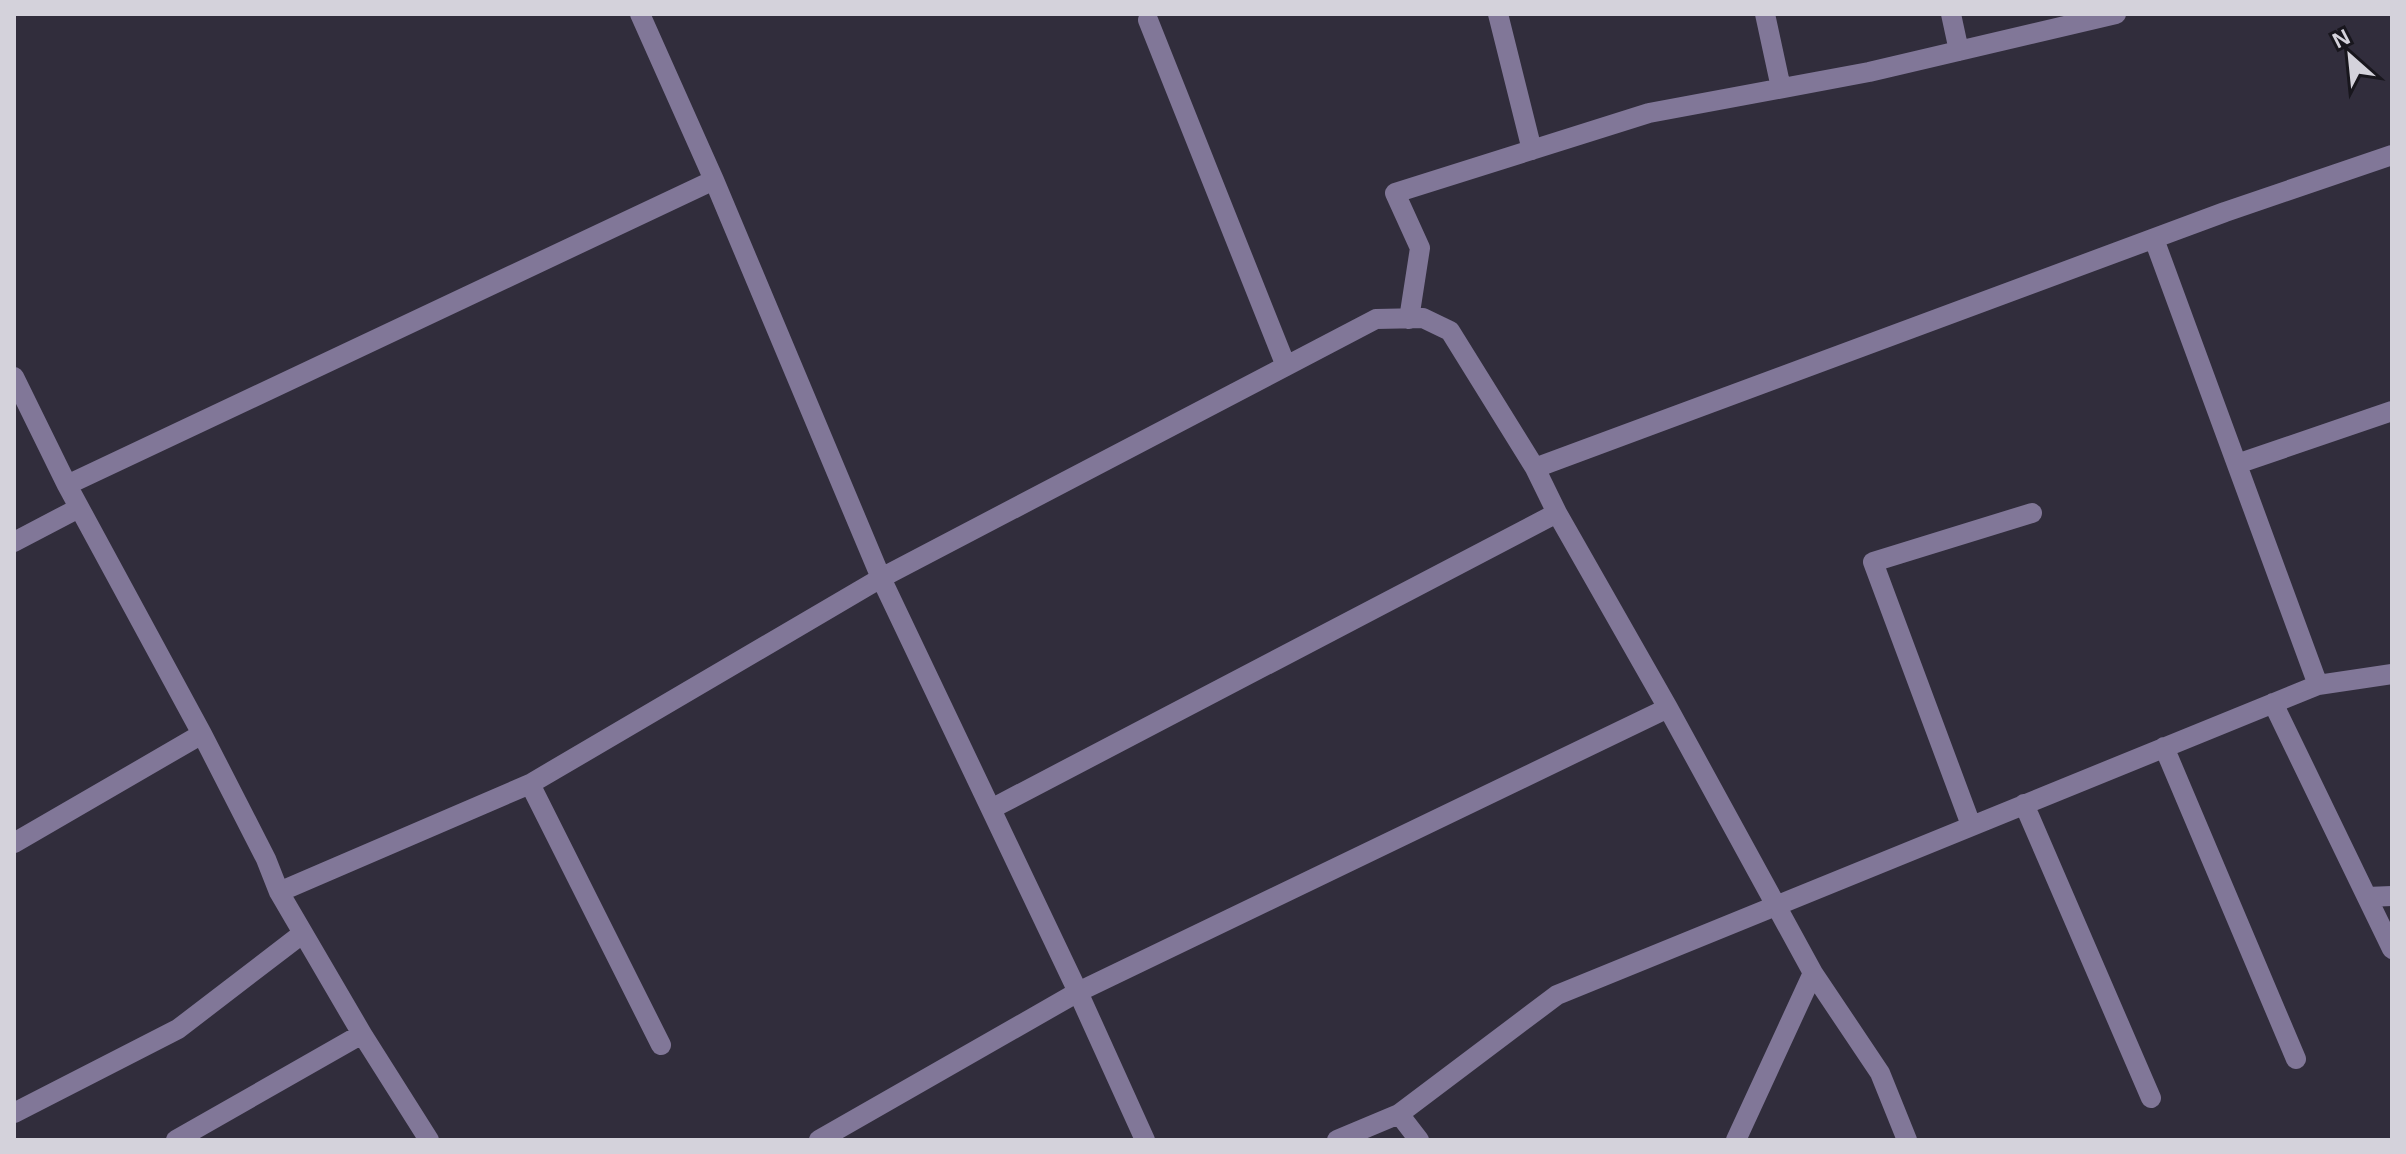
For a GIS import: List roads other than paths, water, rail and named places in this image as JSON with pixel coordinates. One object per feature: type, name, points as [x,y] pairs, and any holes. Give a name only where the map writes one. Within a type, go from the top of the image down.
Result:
[{"type":"street","points":[[640,14],[714,180],[881,578],[1145,1140]]},
{"type":"street","points":[[1498,14],[1532,150]]},
{"type":"street","points":[[1765,14],[1781,88]]},
{"type":"street","points":[[1951,14],[1959,51]]},
{"type":"street","points":[[1409,319],[1420,248],[1395,193],[1649,113],[1959,51],[2116,14]]},
{"type":"street","points":[[1148,20],[1286,366]]},
{"type":"street","points":[[1535,468],[2154,239],[2392,155]]},
{"type":"street","points":[[67,485],[714,180]]},
{"type":"street","points":[[2154,239],[2318,685]]},
{"type":"street","points":[[279,892],[530,784],[881,578],[1376,319],[1423,318],[1450,331],[1535,468],[1557,513],[1813,973],[1880,1073],[1907,1140]]},
{"type":"street","points":[[14,377],[79,508],[202,734],[266,859],[279,892],[362,1034],[429,1140]]},
{"type":"street","points":[[2237,464],[2392,411]]},
{"type":"street","points":[[14,542],[79,508]]},
{"type":"street","points":[[991,809],[1557,513]]},
{"type":"street","points":[[1971,825],[1873,562],[2032,513]]},
{"type":"street","points":[[1337,1140],[1399,1114],[1557,995],[2318,685],[2392,674]]},
{"type":"street","points":[[2273,703],[2392,949]]},
{"type":"street","points":[[819,1140],[854,1132],[1078,992],[1668,708]]},
{"type":"street","points":[[14,843],[202,734]]},
{"type":"street","points":[[2164,747],[2296,1059]]},
{"type":"street","points":[[530,784],[661,1045]]},
{"type":"street","points":[[2024,804],[2151,1098]]},
{"type":"street","points":[[2367,897],[2392,896]]},
{"type":"street","points":[[14,1113],[178,1029],[302,934]]},
{"type":"street","points":[[1736,1140],[1813,973]]},
{"type":"street","points":[[176,1140],[362,1034]]},
{"type":"street","points":[[1399,1114],[1419,1140]]}]
